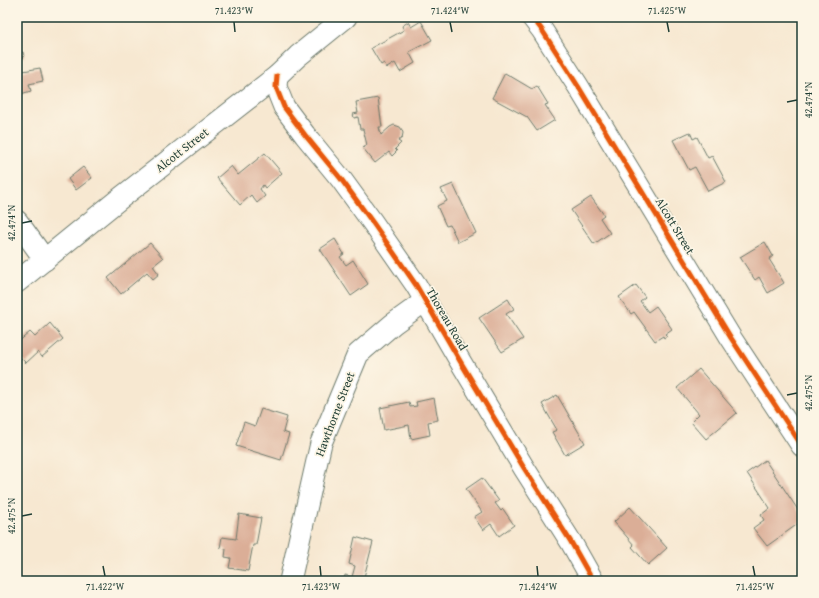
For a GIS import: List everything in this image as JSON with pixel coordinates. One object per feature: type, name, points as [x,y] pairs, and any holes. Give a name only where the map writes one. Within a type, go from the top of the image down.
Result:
[{"type":"street","name":"Alcott Street","points":[[17,282],[118,200],[277,76],[298,56],[346,17]]},
{"type":"street","name":"Alcott Street","points":[[532,17],[578,86],[731,338],[802,446]]},
{"type":"street","name":"Thoreau Road","points":[[277,76],[276,87],[284,106],[341,178],[416,285],[460,362],[571,542],[593,581]]},
{"type":"street","points":[[17,222],[45,260]]},
{"type":"street","name":"Hawthorne Street","points":[[290,581],[321,443],[358,354],[393,324],[425,301]]},
{"type":"building","points":[[421,21],[432,40],[409,52],[415,63],[400,72],[395,63],[387,68],[384,63],[381,65],[371,48],[404,30],[402,26],[408,22],[411,27]]},
{"type":"building","points":[[17,47],[19,53],[23,52],[24,57],[20,58],[23,71],[40,68],[43,81],[29,84],[31,91],[17,95]]},
{"type":"building","points":[[505,73],[532,89],[537,86],[548,104],[545,105],[555,120],[537,131],[527,117],[492,98]]},
{"type":"building","points":[[378,98],[382,127],[379,127],[381,135],[394,125],[400,127],[403,133],[402,138],[398,141],[401,143],[395,149],[397,151],[392,156],[389,152],[375,163],[363,148],[367,145],[363,129],[360,129],[358,117],[354,118],[353,114],[358,113],[356,102]]},
{"type":"building","points":[[690,132],[693,139],[697,137],[708,158],[712,156],[726,182],[708,191],[695,167],[689,170],[673,140]]},
{"type":"building","points":[[265,153],[282,173],[265,188],[263,185],[260,189],[265,196],[257,203],[251,195],[240,205],[217,178],[231,166],[238,175]]},
{"type":"building","points":[[83,167],[92,178],[76,190],[68,179]]},
{"type":"building","points":[[453,184],[476,233],[458,242],[450,225],[446,226],[437,206],[447,201],[441,189]]},
{"type":"building","points":[[591,197],[604,215],[600,218],[610,233],[594,244],[571,210]]},
{"type":"building","points":[[335,239],[344,254],[340,257],[346,265],[353,260],[368,284],[351,296],[320,249]]},
{"type":"building","points":[[765,242],[773,256],[769,259],[784,283],[768,293],[759,277],[755,280],[740,257]]},
{"type":"building","points":[[150,243],[163,258],[153,266],[159,274],[153,279],[147,272],[121,294],[108,278]]},
{"type":"building","points":[[636,285],[645,297],[640,301],[648,312],[656,306],[672,329],[665,334],[667,336],[664,338],[663,336],[655,341],[634,312],[631,314],[619,297]]},
{"type":"building","points":[[508,299],[514,309],[506,314],[523,339],[502,352],[479,318]]},
{"type":"building","points":[[50,323],[63,339],[42,357],[38,352],[26,363],[21,358],[17,362],[17,343],[30,332],[35,337]]},
{"type":"building","points":[[699,369],[737,413],[706,439],[691,422],[699,414],[677,388]]},
{"type":"building","points":[[557,395],[585,443],[565,455],[552,432],[557,430],[542,404]]},
{"type":"building","points":[[434,398],[438,420],[428,422],[430,435],[411,439],[409,425],[384,430],[380,408],[409,402],[410,407],[417,406],[416,402]]},
{"type":"building","points":[[261,409],[287,417],[283,432],[289,434],[281,460],[236,446],[244,422],[255,426]]},
{"type":"building","points":[[765,460],[802,516],[802,521],[767,546],[753,528],[764,520],[761,515],[770,508],[747,473]]},
{"type":"building","points":[[482,478],[499,501],[495,503],[501,511],[503,509],[514,525],[499,536],[491,524],[483,530],[474,517],[482,512],[466,489]]},
{"type":"building","points":[[630,507],[667,548],[648,565],[632,547],[634,545],[614,522]]},
{"type":"building","points":[[239,514],[261,518],[256,545],[253,545],[248,571],[229,568],[231,558],[225,557],[226,549],[220,548],[222,537],[236,539]]},
{"type":"building","points":[[355,537],[373,542],[363,581],[344,581],[345,575],[352,577],[355,566],[349,564]]},
{"type":"cycle path","points":[[532,17],[578,86],[731,338],[802,446]]},
{"type":"cycle path","points":[[277,76],[276,87],[284,107],[341,179],[416,285],[460,361],[524,468],[571,542],[593,581]]}]
